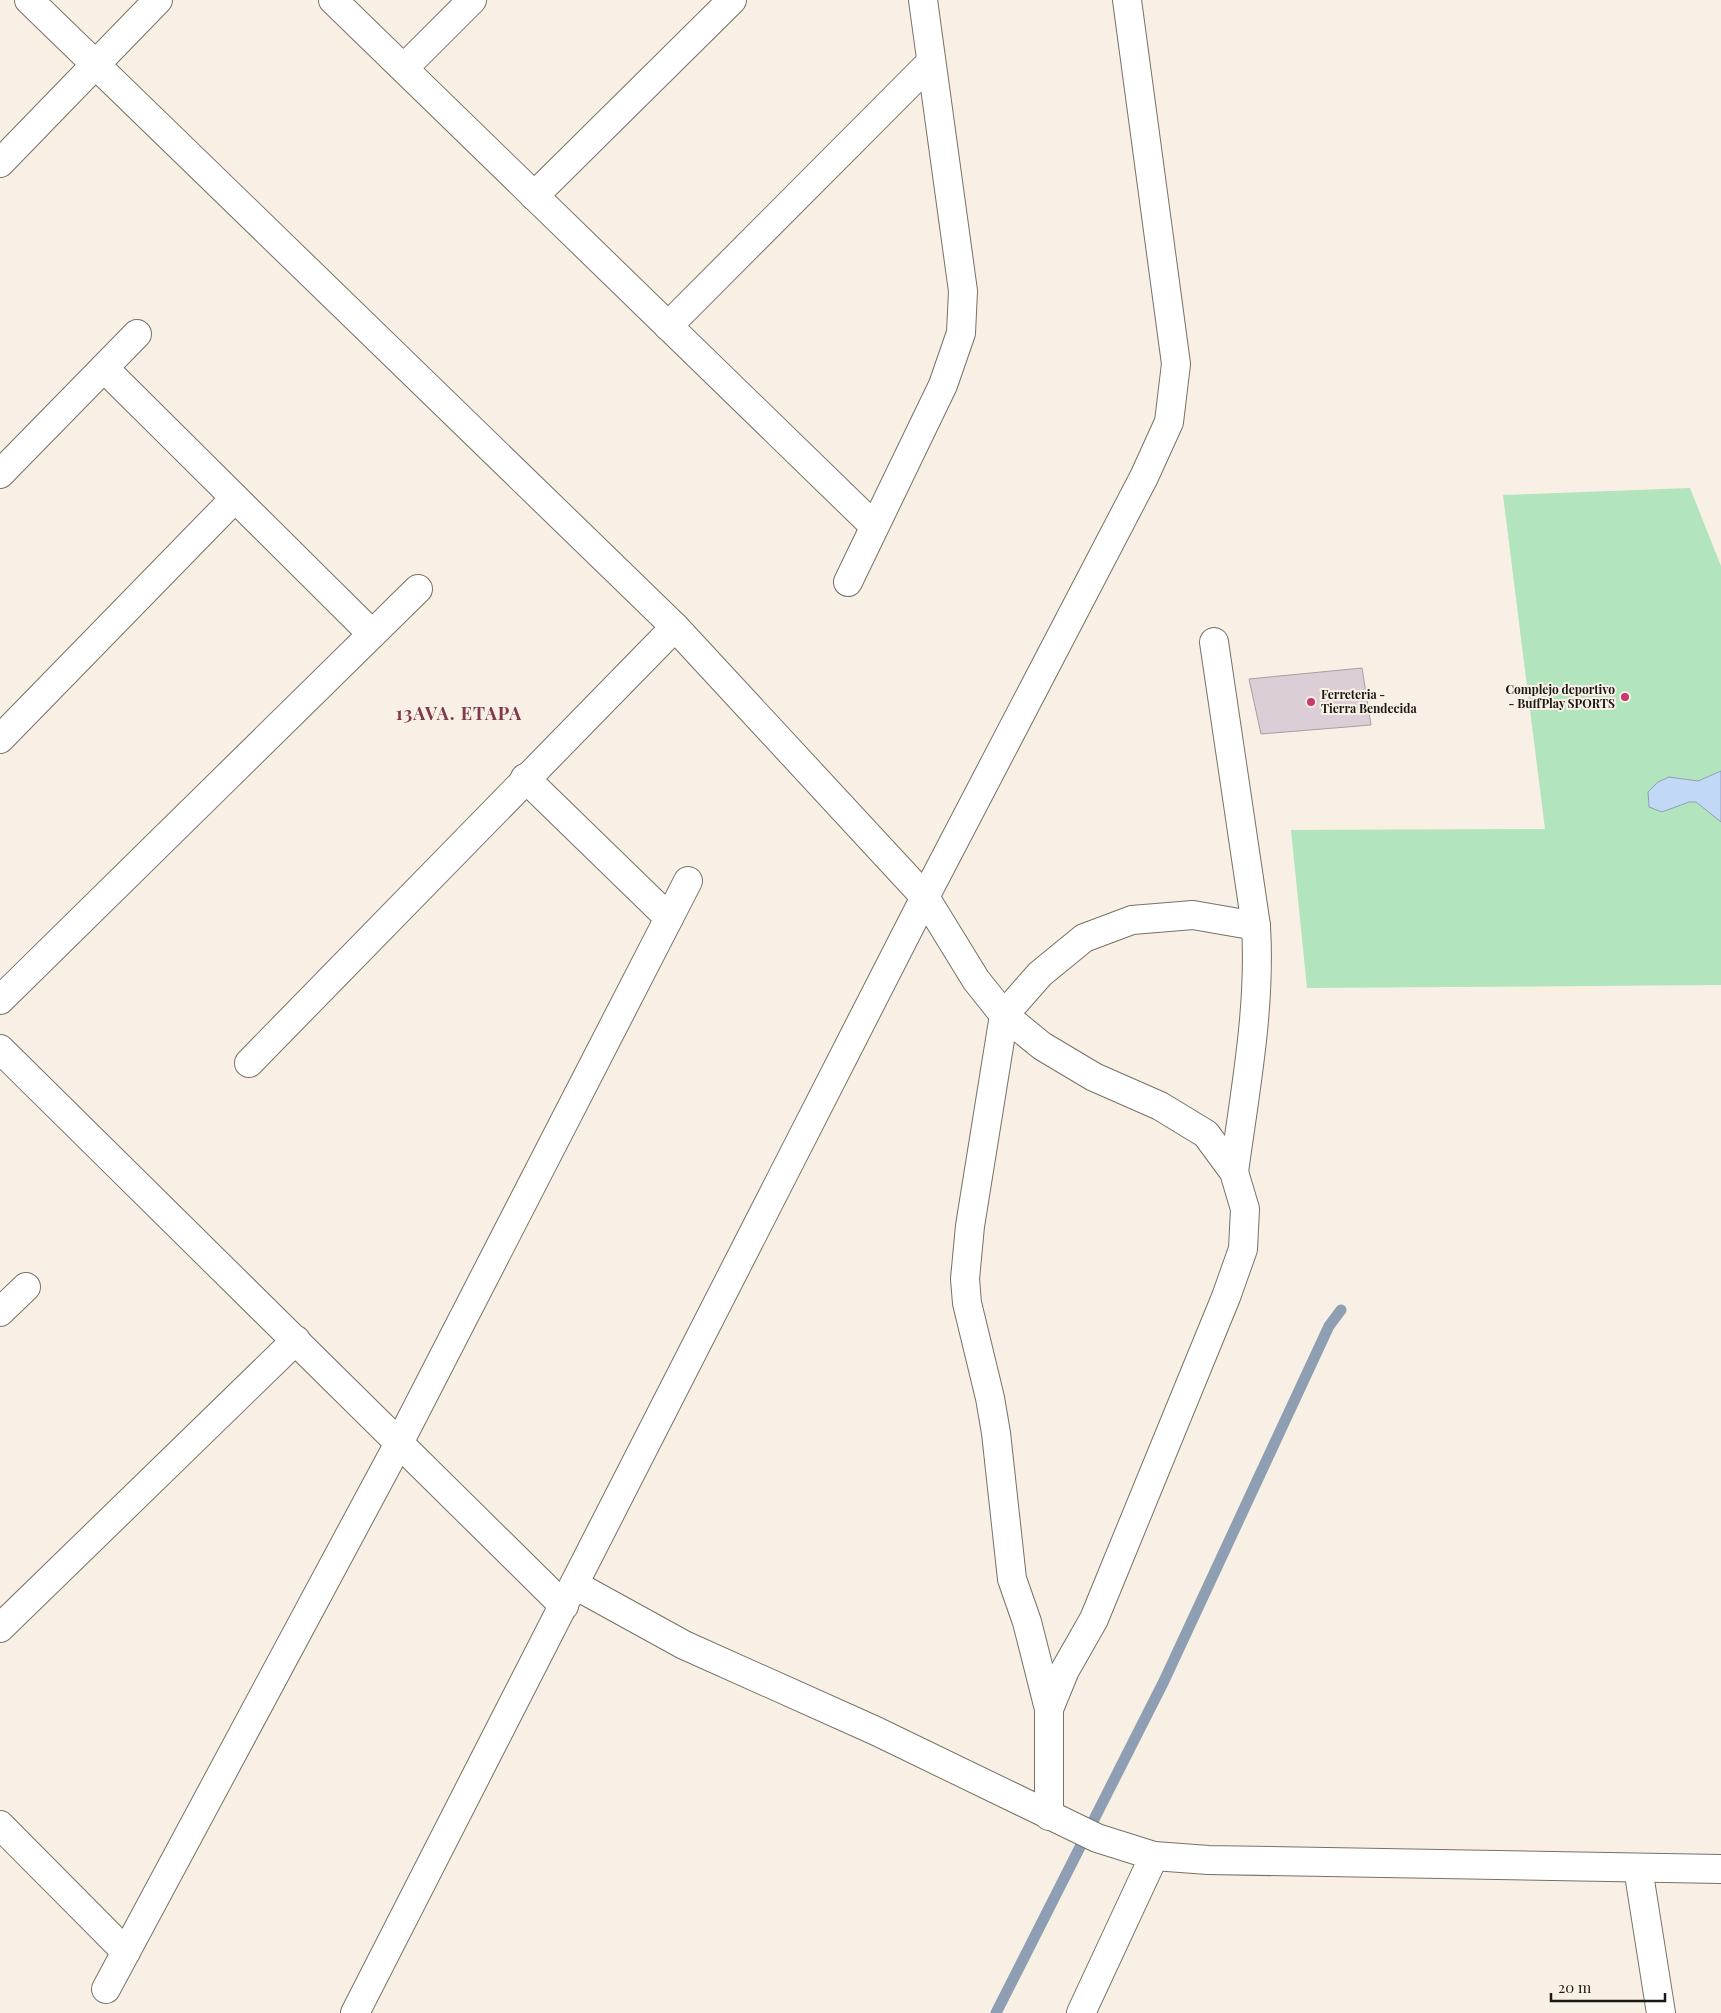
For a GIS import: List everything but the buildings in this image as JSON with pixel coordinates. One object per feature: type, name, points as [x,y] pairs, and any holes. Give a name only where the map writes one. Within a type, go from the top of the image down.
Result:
[{"type":"street","points":[[28,0],[675,626],[925,897],[976,980],[1004,1016],[1042,1046],[1094,1077],[1160,1106],[1206,1134],[1234,1172],[1245,1209],[1243,1249],[1226,1297],[1094,1619],[1065,1670],[1050,1710]]},
{"type":"street","points":[[0,163],[158,0]]},
{"type":"street","points":[[333,0],[874,526]]},
{"type":"street","points":[[404,68],[472,0]]},
{"type":"street","points":[[534,196],[732,0]]},
{"type":"street","points":[[848,582],[944,385],[962,333],[963,291],[923,0]]},
{"type":"street","points":[[356,2013],[925,897],[1144,477],[1169,422],[1176,364],[1127,0]]},
{"type":"street","points":[[668,326],[931,62]]},
{"type":"street","points":[[0,474],[137,334]]},
{"type":"street","points":[[104,368],[372,634]]},
{"type":"street","points":[[0,739],[235,498]]},
{"type":"street","points":[[0,1000],[418,589]]},
{"type":"street","points":[[249,1063],[675,626]]},
{"type":"street","points":[[1214,642],[1256,926],[1258,965],[1250,1057],[1234,1172]]},
{"type":"street","points":[[525,778],[669,918]]},
{"type":"street","points":[[106,1990],[399,1443],[688,881]]},
{"type":"street","points":[[1049,1816],[1050,1710],[1027,1622],[1012,1579],[996,1433],[990,1398],[967,1303],[965,1279],[970,1226],[1004,1016],[1040,974],[1084,938],[1132,920],[1193,915],[1256,926]]},
{"type":"street","points":[[0,1049],[399,1443],[570,1595],[876,1731],[1097,1838],[1154,1856],[1218,1860],[1721,1870]]},
{"type":"street","points":[[0,1312],[26,1287]]},
{"type":"street","points":[[0,1628],[296,1340]]},
{"type":"street","points":[[0,1825],[126,1952]]},
{"type":"street","points":[[1081,2013],[1154,1856]]},
{"type":"street","points":[[1638,1868],[1661,2013]]},
{"type":"green space","name":"Complejo deportivo - BuffPlay SPORTS","points":[[1690,488],[1721,566],[1721,985],[1307,988],[1291,830],[1545,829],[1503,495]]},
{"type":"water","points":[[1721,771],[1721,822],[1696,802],[1689,802],[1662,812],[1649,807],[1648,792],[1658,782],[1669,777],[1698,781]]},
{"type":"waterway","points":[[996,2013],[1164,1681],[1329,1326],[1341,1310]]},
{"type":"place","name":"Complejo deportivo - BuffPlay SPORTS","points":[[1625,697]]},
{"type":"place","name":"Ferreteria - Tierra Bendecida","points":[[1311,702]]},
{"type":"district","name":"13AVA. ETAPA","points":[[459,714]]}]
